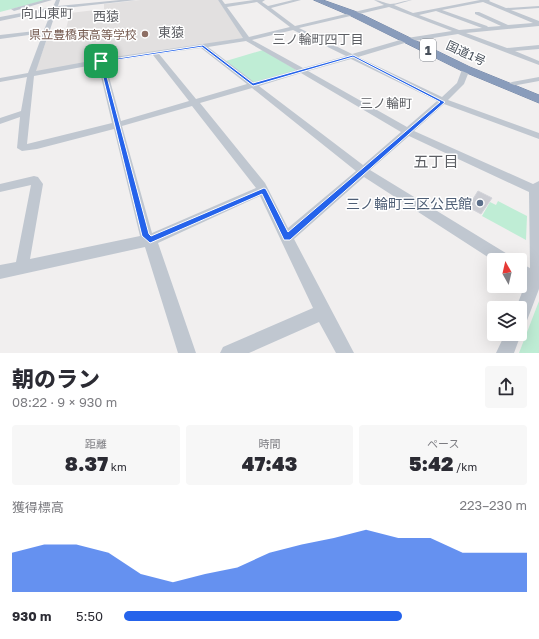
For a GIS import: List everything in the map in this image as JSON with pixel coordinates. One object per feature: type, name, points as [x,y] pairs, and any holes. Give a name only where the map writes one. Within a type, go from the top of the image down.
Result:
[{"type":"highway","name":"国道1号","points":[[317,0],[356,13]]},
{"type":"highway","name":"国道1号","points":[[324,0],[356,13],[466,69],[539,99]]},
{"type":"highway","name":"国道1号","points":[[410,40],[539,95]]},
{"type":"street","points":[[9,10],[50,0]]},
{"type":"street","points":[[58,0],[31,74],[25,113],[22,148],[37,146],[117,125],[410,40],[489,28],[539,24]]},
{"type":"street","points":[[3,19],[55,8],[134,0]]},
{"type":"street","points":[[222,3],[260,0],[294,28],[443,102],[539,136]]},
{"type":"street","points":[[268,8],[299,0]]},
{"type":"street","points":[[376,0],[539,63]]},
{"type":"street","points":[[0,80],[101,61],[247,39],[410,0]]},
{"type":"street","points":[[413,14],[485,0],[539,24]]},
{"type":"street","points":[[222,3],[247,39],[301,71],[408,132],[537,187],[537,280],[527,302]]},
{"type":"street","points":[[505,9],[539,7]]},
{"type":"street","points":[[437,10],[489,28]]},
{"type":"street","points":[[0,13],[3,19],[0,27]]},
{"type":"street","points":[[477,13],[507,27]]},
{"type":"street","points":[[0,37],[47,31]]},
{"type":"street","points":[[203,46],[362,171],[493,253]]},
{"type":"street","points":[[507,51],[539,47]]},
{"type":"street","points":[[155,53],[264,190],[323,312],[345,353]]},
{"type":"street","points":[[101,61],[146,236],[150,240],[187,353]]},
{"type":"street","points":[[287,238],[362,171],[443,102],[460,84],[466,69]]},
{"type":"street","points":[[512,84],[539,78]]},
{"type":"street","points":[[0,120],[25,113]]},
{"type":"street","points":[[0,188],[34,180],[36,184],[22,267]]},
{"type":"street","points":[[0,272],[150,240],[264,190]]},
{"type":"street","points":[[527,274],[537,280]]},
{"type":"street","points":[[229,353],[323,312]]},
{"type":"street","points":[[505,353],[510,341]]},
{"type":"shaded area","name":"県立豊橋東高等学校","points":[[140,0],[218,0],[244,38],[35,72],[50,31],[66,29],[70,13],[104,9],[104,4]]},
{"type":"green space","points":[[0,0],[46,0],[0,12]]},
{"type":"green space","points":[[263,50],[295,69],[295,71],[252,83],[226,61]]},
{"type":"green space","points":[[498,201],[527,216],[526,240],[482,216],[490,202],[496,205]]},
{"type":"green space","points":[[539,301],[539,353],[519,353],[524,341],[527,341],[527,332]]},
{"type":"building","name":"三ノ輪町三区公民館","points":[[478,191],[492,198],[481,214],[468,207]]},
{"type":"place","name":"県立豊橋東高等学校","points":[[145,34]]},
{"type":"place","name":"三ノ輪町三区公民館","points":[[480,203]]},
{"type":"district","name":"向山東町","points":[[47,13]]},
{"type":"district","name":"西猿","points":[[106,16]]},
{"type":"district","name":"東猿","points":[[171,32]]},
{"type":"district","name":"三ノ輪町四丁目","points":[[318,39]]},
{"type":"district","name":"三ノ輪町","points":[[386,103]]},
{"type":"district","name":"五丁目","points":[[436,161]]},
{"type":"route","points":[[203,46],[253,85],[353,56],[443,102],[287,238],[264,190],[150,240],[146,236],[101,61],[203,46]]}]
